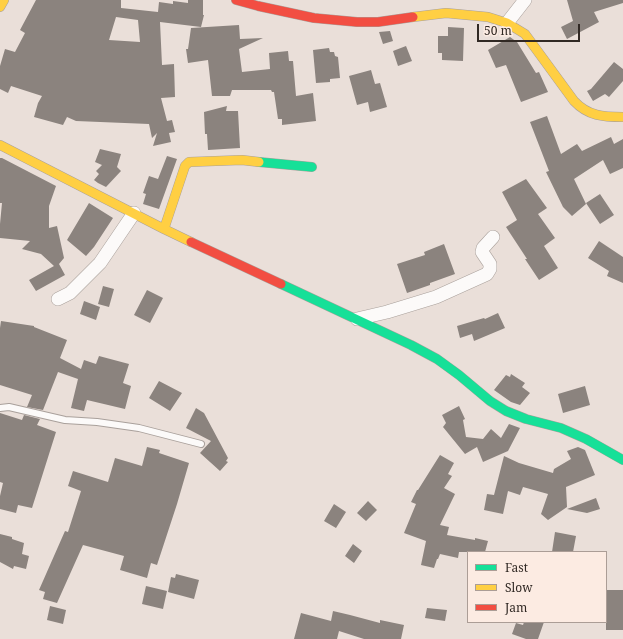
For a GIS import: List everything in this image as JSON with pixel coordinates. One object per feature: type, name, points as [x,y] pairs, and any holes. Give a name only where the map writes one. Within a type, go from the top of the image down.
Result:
[{"type":"street","points":[[0,7],[4,0]]},
{"type":"street","points":[[236,0],[314,18],[357,22],[378,22],[446,13],[488,17],[507,23],[525,34],[574,101],[582,109],[606,117],[623,117]]},
{"type":"street","points":[[507,23],[525,0]]},
{"type":"street","points":[[0,145],[164,229],[411,345],[437,359],[490,401],[506,411],[526,419],[561,428],[586,439],[623,460]]},
{"type":"street","points":[[164,229],[186,166],[189,162],[242,160],[312,167]]},
{"type":"street","points":[[58,299],[70,293],[100,263],[134,213]]},
{"type":"street","points":[[358,319],[436,297],[487,274],[490,264],[482,252],[483,248],[493,237]]},
{"type":"lane","points":[[0,408],[9,407],[65,420],[97,422],[139,428],[201,444]]},
{"type":"building","points":[[36,0],[121,0],[121,8],[158,12],[159,2],[173,4],[173,1],[188,3],[188,0],[203,0],[204,15],[201,27],[160,22],[162,65],[174,64],[175,97],[161,98],[167,121],[172,120],[175,132],[169,133],[171,142],[153,146],[157,133],[152,138],[149,124],[76,121],[67,117],[63,125],[34,117],[38,103],[42,96],[11,86],[8,93],[0,89],[0,66],[5,49],[15,52],[25,33],[20,30]],"holes":[[[116,17],[138,20],[140,42],[109,40]]]},
{"type":"building","points":[[567,0],[623,0],[623,3],[594,12],[599,22],[567,39],[561,27],[573,21]]},
{"type":"building","points":[[239,25],[240,39],[263,38],[239,49],[242,72],[270,69],[269,53],[288,51],[289,61],[293,61],[296,96],[313,93],[316,121],[282,125],[282,119],[278,119],[274,92],[271,90],[232,90],[230,96],[212,96],[208,60],[188,63],[186,49],[188,49],[191,28]]},
{"type":"building","points":[[448,27],[464,28],[463,61],[442,60],[442,53],[438,53],[438,36],[448,36]]},
{"type":"building","points":[[390,31],[393,41],[383,44],[379,32]]},
{"type":"building","points":[[510,37],[517,42],[536,73],[539,72],[548,92],[521,102],[506,65],[496,68],[488,50]]},
{"type":"building","points":[[406,46],[412,61],[398,66],[393,51]]},
{"type":"building","points":[[329,48],[330,52],[334,52],[335,56],[338,57],[340,78],[330,79],[330,82],[316,83],[313,50]]},
{"type":"building","points":[[614,62],[623,69],[623,81],[609,97],[605,94],[593,101],[587,91],[591,89]]},
{"type":"building","points":[[371,70],[375,84],[380,83],[387,107],[370,112],[368,102],[357,105],[349,76]]},
{"type":"building","points":[[227,106],[226,111],[238,111],[240,148],[208,150],[207,134],[205,134],[204,112]]},
{"type":"building","points":[[547,116],[561,154],[577,144],[582,151],[611,137],[614,144],[623,139],[623,168],[610,174],[603,160],[574,179],[586,204],[572,216],[563,207],[546,172],[549,171],[530,122]]},
{"type":"building","points":[[100,149],[121,154],[117,167],[121,171],[106,187],[94,180],[99,174],[96,171],[102,165],[95,162]]},
{"type":"building","points":[[167,156],[177,159],[159,209],[143,204],[146,194],[143,193],[149,176],[158,179]]},
{"type":"building","points":[[0,158],[56,186],[49,206],[49,228],[57,226],[64,258],[59,264],[65,275],[36,291],[29,280],[54,266],[41,254],[22,249],[30,241],[0,238],[2,203],[0,203]]},
{"type":"building","points":[[526,179],[547,208],[538,214],[555,238],[544,246],[558,268],[539,280],[506,227],[517,220],[502,192]]},
{"type":"building","points":[[600,194],[614,215],[600,224],[586,203]]},
{"type":"building","points":[[89,203],[113,218],[94,247],[86,256],[67,240]]},
{"type":"building","points":[[599,241],[623,257],[623,283],[607,276],[609,271],[588,258]]},
{"type":"building","points":[[444,244],[455,274],[407,293],[397,264],[425,255],[424,252]]},
{"type":"building","points":[[103,286],[114,289],[109,307],[98,304]]},
{"type":"building","points":[[147,290],[163,298],[150,323],[134,315]]},
{"type":"building","points":[[84,301],[100,307],[96,320],[80,314]]},
{"type":"building","points":[[498,313],[505,328],[474,341],[472,334],[460,338],[457,326],[484,318],[485,319]]},
{"type":"building","points":[[1,321],[34,326],[67,340],[60,358],[81,369],[84,360],[96,364],[99,356],[129,364],[123,383],[131,386],[125,409],[87,400],[84,411],[71,408],[78,379],[58,372],[43,410],[27,407],[32,395],[0,385]]},
{"type":"building","points":[[511,374],[525,383],[522,387],[530,393],[520,405],[511,402],[494,390],[506,375],[510,377]]},
{"type":"building","points":[[159,381],[182,393],[170,411],[149,398]]},
{"type":"building","points":[[585,386],[590,405],[563,413],[558,394]]},
{"type":"building","points":[[459,406],[465,419],[463,420],[466,437],[483,439],[491,429],[501,438],[509,424],[520,428],[508,451],[483,462],[477,447],[465,454],[443,427],[446,423],[442,415]]},
{"type":"building","points":[[196,408],[204,413],[228,458],[226,461],[228,462],[220,471],[200,453],[211,441],[186,428]]},
{"type":"building","points":[[0,413],[22,420],[24,415],[40,419],[37,425],[56,432],[32,508],[18,505],[16,513],[0,509],[0,496],[3,483],[0,482]]},
{"type":"building","points":[[147,447],[160,450],[159,453],[189,463],[157,565],[151,563],[147,578],[120,570],[124,556],[83,545],[57,603],[43,599],[45,592],[39,590],[65,531],[68,532],[81,491],[68,486],[73,471],[108,482],[115,458],[142,466]]},
{"type":"building","points":[[578,447],[585,450],[595,475],[566,487],[567,507],[548,520],[541,514],[548,494],[523,487],[520,495],[508,491],[503,514],[484,510],[487,494],[494,495],[504,456],[519,463],[553,473],[554,469],[571,459],[567,451]]},
{"type":"building","points":[[440,455],[454,463],[448,474],[452,476],[444,488],[455,494],[440,525],[449,527],[447,535],[488,541],[485,551],[459,552],[458,558],[440,554],[434,568],[421,565],[426,541],[404,533],[416,504],[411,502]]},
{"type":"building","points":[[596,498],[600,509],[587,513],[567,509]]},
{"type":"building","points":[[368,501],[377,510],[366,521],[357,513]]},
{"type":"building","points":[[334,504],[346,512],[336,528],[324,521]]},
{"type":"building","points":[[555,532],[576,536],[573,551],[552,551]]},
{"type":"building","points":[[0,534],[12,537],[12,539],[24,543],[22,554],[29,556],[26,569],[14,566],[13,569],[0,562]]},
{"type":"building","points":[[353,544],[362,551],[354,563],[345,556]]},
{"type":"building","points":[[176,574],[199,580],[194,599],[168,592],[171,577],[175,578]]},
{"type":"building","points":[[146,586],[167,591],[163,609],[142,604]]},
{"type":"building","points":[[607,590],[623,590],[623,630],[606,630]]},
{"type":"building","points":[[50,606],[66,610],[63,624],[47,620]]},
{"type":"building","points":[[427,608],[447,610],[445,621],[425,618]]},
{"type":"building","points":[[333,611],[380,623],[380,620],[404,625],[401,639],[364,639],[339,631],[337,639],[294,639],[301,613],[331,621]]},
{"type":"building","points":[[516,623],[523,625],[524,623],[544,623],[538,639],[526,639],[512,634]]},
{"type":"traffic: fast","points":[[259,162],[312,167]]},
{"type":"traffic: fast","points":[[281,284],[411,345],[437,359],[490,401],[506,411],[526,419],[561,428],[586,439],[623,460]]},
{"type":"traffic: slow","points":[[0,7],[4,0]]},
{"type":"traffic: slow","points":[[413,17],[446,13],[488,17],[507,23],[525,34],[579,106],[596,115],[623,117]]},
{"type":"traffic: slow","points":[[0,145],[191,242]]},
{"type":"traffic: slow","points":[[164,229],[185,166],[189,162],[242,160],[259,162]]},
{"type":"traffic: jam","points":[[236,0],[314,18],[357,22],[378,22],[413,17]]},
{"type":"traffic: jam","points":[[191,242],[281,284]]}]
